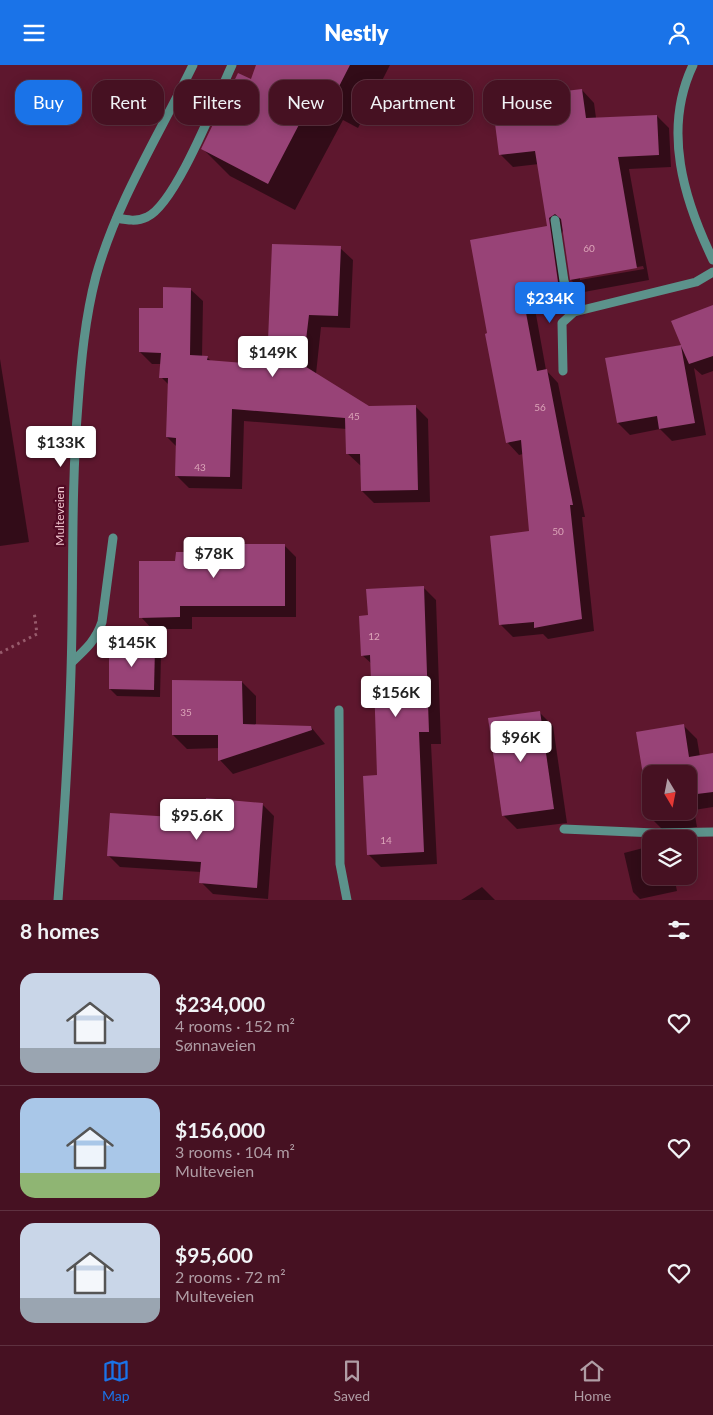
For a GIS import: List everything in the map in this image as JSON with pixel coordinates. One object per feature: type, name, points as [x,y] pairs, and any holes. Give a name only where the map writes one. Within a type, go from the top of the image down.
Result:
[{"type":"street","name":"Multeveien","points":[[58,900],[70,722],[73,471],[80,371],[88,313],[96,276],[117,218],[138,171],[193,65]]},
{"type":"street","points":[[117,218],[132,221],[147,218],[159,209],[176,184],[232,65]]},
{"type":"street","points":[[693,65],[682,98],[679,159],[694,221],[713,260]]},
{"type":"street","points":[[555,220],[564,281],[574,312]]},
{"type":"street","points":[[564,371],[562,323],[574,312],[696,282],[713,272]]},
{"type":"street","points":[[72,662],[92,644],[98,634],[102,621],[113,538]]},
{"type":"street","points":[[339,710],[340,863],[347,900]]},
{"type":"street","points":[[564,829],[655,833],[713,831]]},
{"type":"path","points":[[0,653],[37,634],[34,611]]},
{"type":"building","points":[[256,65],[350,65],[342,81],[269,80],[269,125],[299,125],[268,184],[201,149],[213,125],[259,125],[259,80],[235,80],[238,73],[251,79]]},
{"type":"building","points":[[582,89],[586,118],[657,115],[659,155],[618,157],[637,268],[570,280],[561,219],[555,214],[549,218],[558,282],[534,287],[535,294],[523,297],[537,371],[547,369],[573,505],[570,505],[582,619],[534,628],[534,622],[499,625],[490,536],[529,531],[521,440],[506,443],[485,334],[487,333],[470,240],[547,226],[535,151],[499,155],[495,125],[570,125],[570,90]]},
{"type":"building","points":[[272,244],[341,246],[338,316],[309,315],[303,365],[369,406],[416,405],[418,490],[361,491],[360,454],[346,454],[345,418],[232,409],[230,477],[175,476],[176,438],[166,437],[168,378],[159,378],[161,353],[139,352],[139,308],[163,308],[163,287],[191,288],[190,355],[208,356],[207,360],[267,365]]},
{"type":"building","points":[[713,305],[713,356],[689,364],[681,346],[695,423],[659,429],[657,416],[617,423],[605,358],[681,345],[671,321]]},
{"type":"building","points":[[200,544],[285,544],[285,606],[180,606],[180,617],[139,618],[139,561],[175,561],[176,552],[200,552]]},
{"type":"building","points":[[424,586],[429,732],[419,732],[424,852],[367,855],[363,776],[377,775],[374,681],[371,681],[370,655],[361,656],[359,616],[368,615],[366,589]]},
{"type":"building","points":[[109,645],[155,647],[154,690],[109,689]]},
{"type":"building","points":[[172,680],[242,681],[243,724],[311,726],[312,730],[218,761],[218,735],[172,735]]},
{"type":"building","points":[[540,711],[554,809],[502,816],[488,718]]},
{"type":"building","points":[[684,724],[689,757],[713,753],[713,792],[698,794],[698,765],[642,765],[642,769],[636,732]]},
{"type":"building","points":[[206,798],[263,803],[257,888],[199,883],[201,862],[107,856],[110,813],[204,819]]}]
